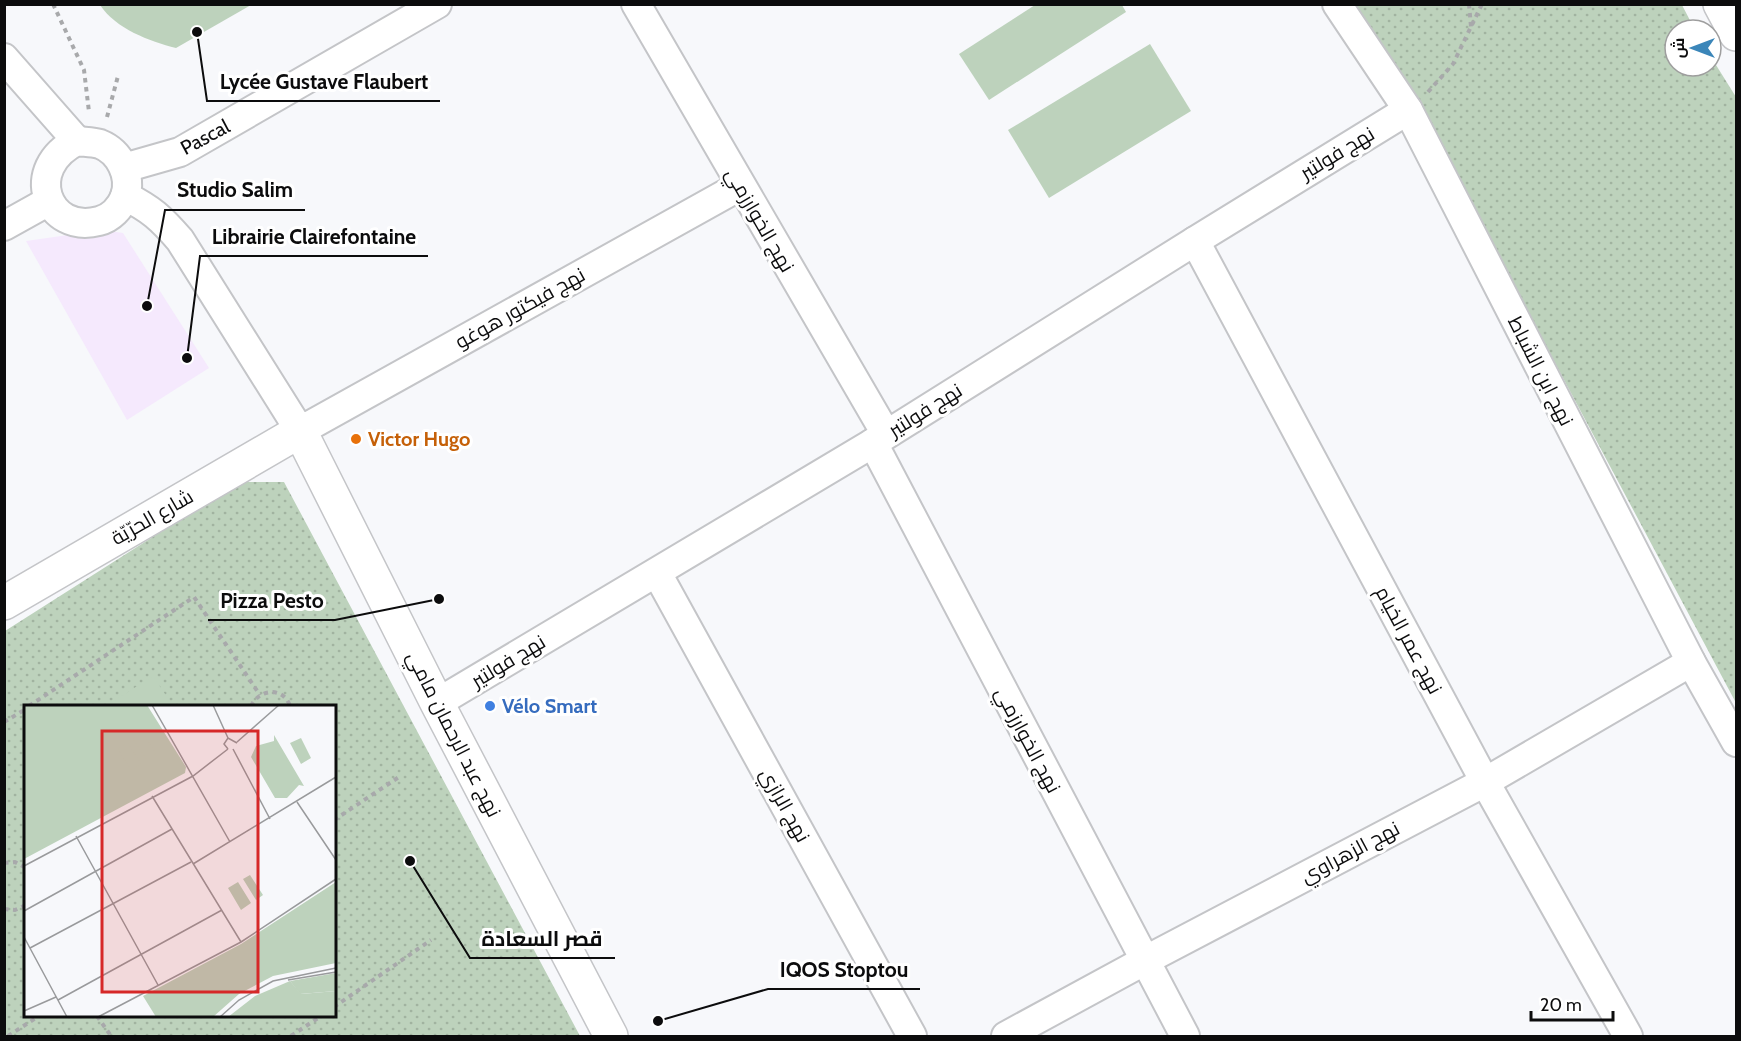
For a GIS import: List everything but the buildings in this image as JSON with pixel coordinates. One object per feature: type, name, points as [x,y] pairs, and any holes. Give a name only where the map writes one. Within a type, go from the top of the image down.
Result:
[{"type":"street","name":"Pascal","points":[[124,168],[180,152],[437,4]]},
{"type":"street","name":"نهج الخوارزمي","points":[[636,4],[880,439],[1144,961],[1185,1036]]},
{"type":"street","name":"نهج ابن الشباط","points":[[1338,4],[1408,110],[1691,662],[1737,742]]},
{"type":"street","points":[[1720,4],[1737,34]]},
{"type":"street","points":[[4,58],[90,143],[113,152],[124,168],[127,180],[125,196],[117,210],[104,220],[89,224],[73,222],[59,214],[49,201],[46,186],[47,170],[56,156],[90,143]]},
{"type":"street","name":"نهج فولتير","points":[[438,703],[880,439],[1408,110]]},
{"type":"street","name":"نهج فيكتور هوغو","points":[[300,431],[740,186]]},
{"type":"street","points":[[125,196],[149,208],[180,240],[300,431]]},
{"type":"street","points":[[4,226],[49,201]]},
{"type":"street","name":"نهج عمر الخيام","points":[[1195,241],[1485,782],[1628,1036]]},
{"type":"street","name":"شارع الحرّيّة","points":[[4,603],[300,431]]},
{"type":"street","name":"نهج عبد الرحمان مامي","points":[[300,431],[611,1036]]},
{"type":"street","name":"نهج الرازي","points":[[657,573],[912,1036]]},
{"type":"street","name":"نهج الزهراوي","points":[[1006,1036],[1485,782],[1691,662]]},
{"type":"path","points":[[53,4],[84,70],[90,143]]},
{"type":"path","points":[[1469,4],[1471,28]]},
{"type":"path","points":[[1408,110],[1438,83],[1453,64],[1482,4]]},
{"type":"path","points":[[90,143],[118,76]]},
{"type":"path","points":[[32,705],[194,597],[260,695]]},
{"type":"path","points":[[252,705],[260,695],[267,692],[283,695],[290,705]]},
{"type":"path","points":[[4,723],[24,710]]},
{"type":"path","points":[[337,818],[399,777]]},
{"type":"path","points":[[4,863],[15,862],[24,867]]},
{"type":"path","points":[[4,909],[15,910],[24,906]]},
{"type":"path","points":[[336,1005],[431,940]]},
{"type":"path","points":[[8,1036],[37,1017]]},
{"type":"path","points":[[98,1017],[111,1036]]},
{"type":"path","points":[[291,1036],[320,1017]]},
{"type":"shaded area","points":[[103,230],[123,233],[209,368],[127,420],[26,241]]},
{"type":"green space","points":[[100,5],[251,5],[176,48],[134,33],[115,21]]},
{"type":"green space","points":[[1035,5],[1122,5],[1126,12],[989,100],[959,54]]},
{"type":"green space","points":[[1350,5],[1682,5],[1689,18],[1663,18],[1663,78],[1723,76],[1736,97],[1736,703],[1422,113]]},
{"type":"green space","points":[[1150,44],[1191,111],[1049,198],[1008,130]]},
{"type":"green space","points":[[239,482],[284,482],[580,1036],[5,1036],[5,631]]},
{"type":"green space","points":[[153,676],[172,705],[108,705]]},
{"type":"place","name":"Lycée Gustave Flaubert","points":[[197,32]]},
{"type":"place","name":"Studio Salim","points":[[147,306]]},
{"type":"place","name":"Librairie Clairefontaine","points":[[187,358]]},
{"type":"place","name":"Victor Hugo","points":[[356,439]]},
{"type":"place","name":"Pizza Pesto","points":[[439,599]]},
{"type":"place","name":"Vélo Smart","points":[[490,706]]},
{"type":"place","name":"قصر السعادة","points":[[410,861]]},
{"type":"place","name":"IQOS Stoptou","points":[[658,1021]]}]
